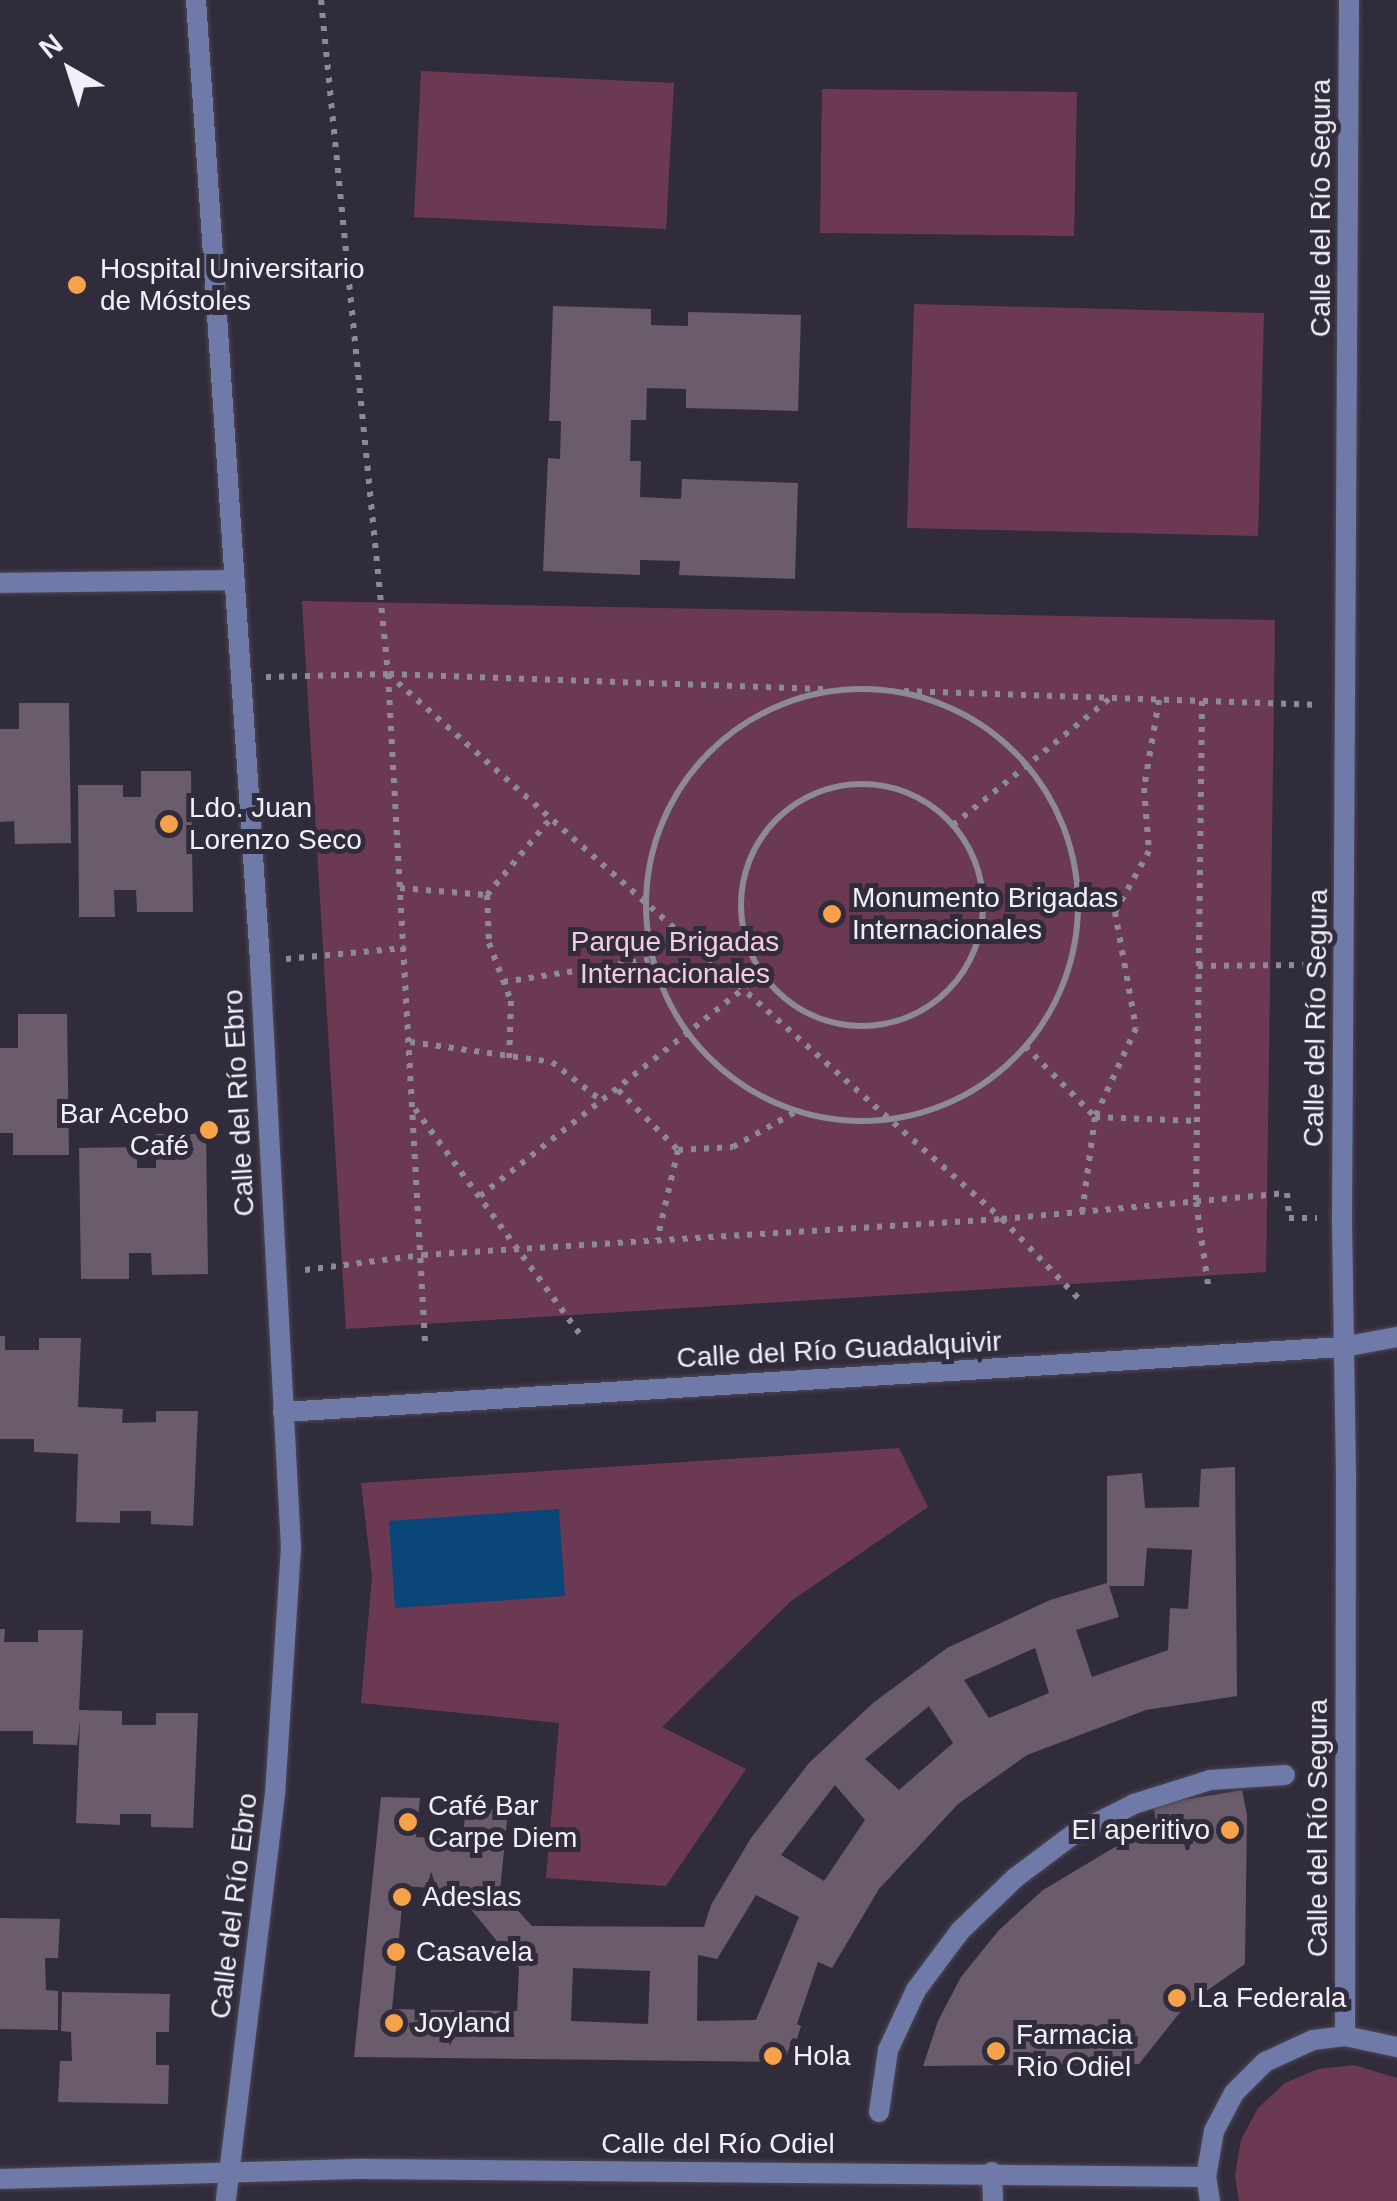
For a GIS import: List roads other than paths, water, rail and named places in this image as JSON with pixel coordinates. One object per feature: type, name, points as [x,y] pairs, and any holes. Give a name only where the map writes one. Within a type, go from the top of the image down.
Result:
[{"type":"street","name":"Calle del Río Ebro","points":[[196,0],[231,580],[260,962],[290,1547],[284,1693],[226,2201]]},
{"type":"street","name":"Calle del Río Segura","points":[[1345,2036],[1342,1218],[1348,0]]},
{"type":"street","points":[[0,583],[231,580]]},
{"type":"street","name":"Calle del Río Guadalquivir","points":[[283,1412],[1343,1347],[1397,1337]]},
{"type":"street","points":[[879,2112],[888,2050],[916,1990],[960,1931],[1015,1878],[1072,1836],[1134,1804],[1210,1780],[1285,1775]]},
{"type":"street","points":[[1210,2201],[1206,2177],[1214,2131],[1234,2093],[1266,2062],[1313,2040],[1345,2036],[1397,2047]]},
{"type":"street","points":[[992,2172],[993,2201]]},
{"type":"street","name":"Calle del Río Odiel","points":[[0,2179],[230,2173],[992,2172],[1206,2177]]},
{"type":"water","points":[[559,1509],[565,1596],[395,1608],[389,1521]]},
{"type":"place","name":"Hospital Universitario de Móstoles","points":[[77,285]]},
{"type":"place","name":"Ldo. Juan Lorenzo Seco","points":[[169,824]]},
{"type":"place","name":"Monumento Brigadas Internacionales","points":[[832,914]]},
{"type":"place","name":"Bar Acebo Café","points":[[209,1130]]},
{"type":"place","name":"Café Bar Carpe Diem","points":[[408,1822]]},
{"type":"place","name":"El aperitivo","points":[[1230,1830]]},
{"type":"place","name":"Adeslas","points":[[402,1897]]},
{"type":"place","name":"Casavela","points":[[396,1952]]},
{"type":"place","name":"La Federala","points":[[1177,1998]]},
{"type":"place","name":"Joyland","points":[[394,2023]]},
{"type":"place","name":"Farmacia Rio Odiel","points":[[996,2051]]},
{"type":"place","name":"Hola","points":[[773,2056]]},
{"type":"park label","name":"Parque Brigadas Internacionales","points":[[675,958]]}]
